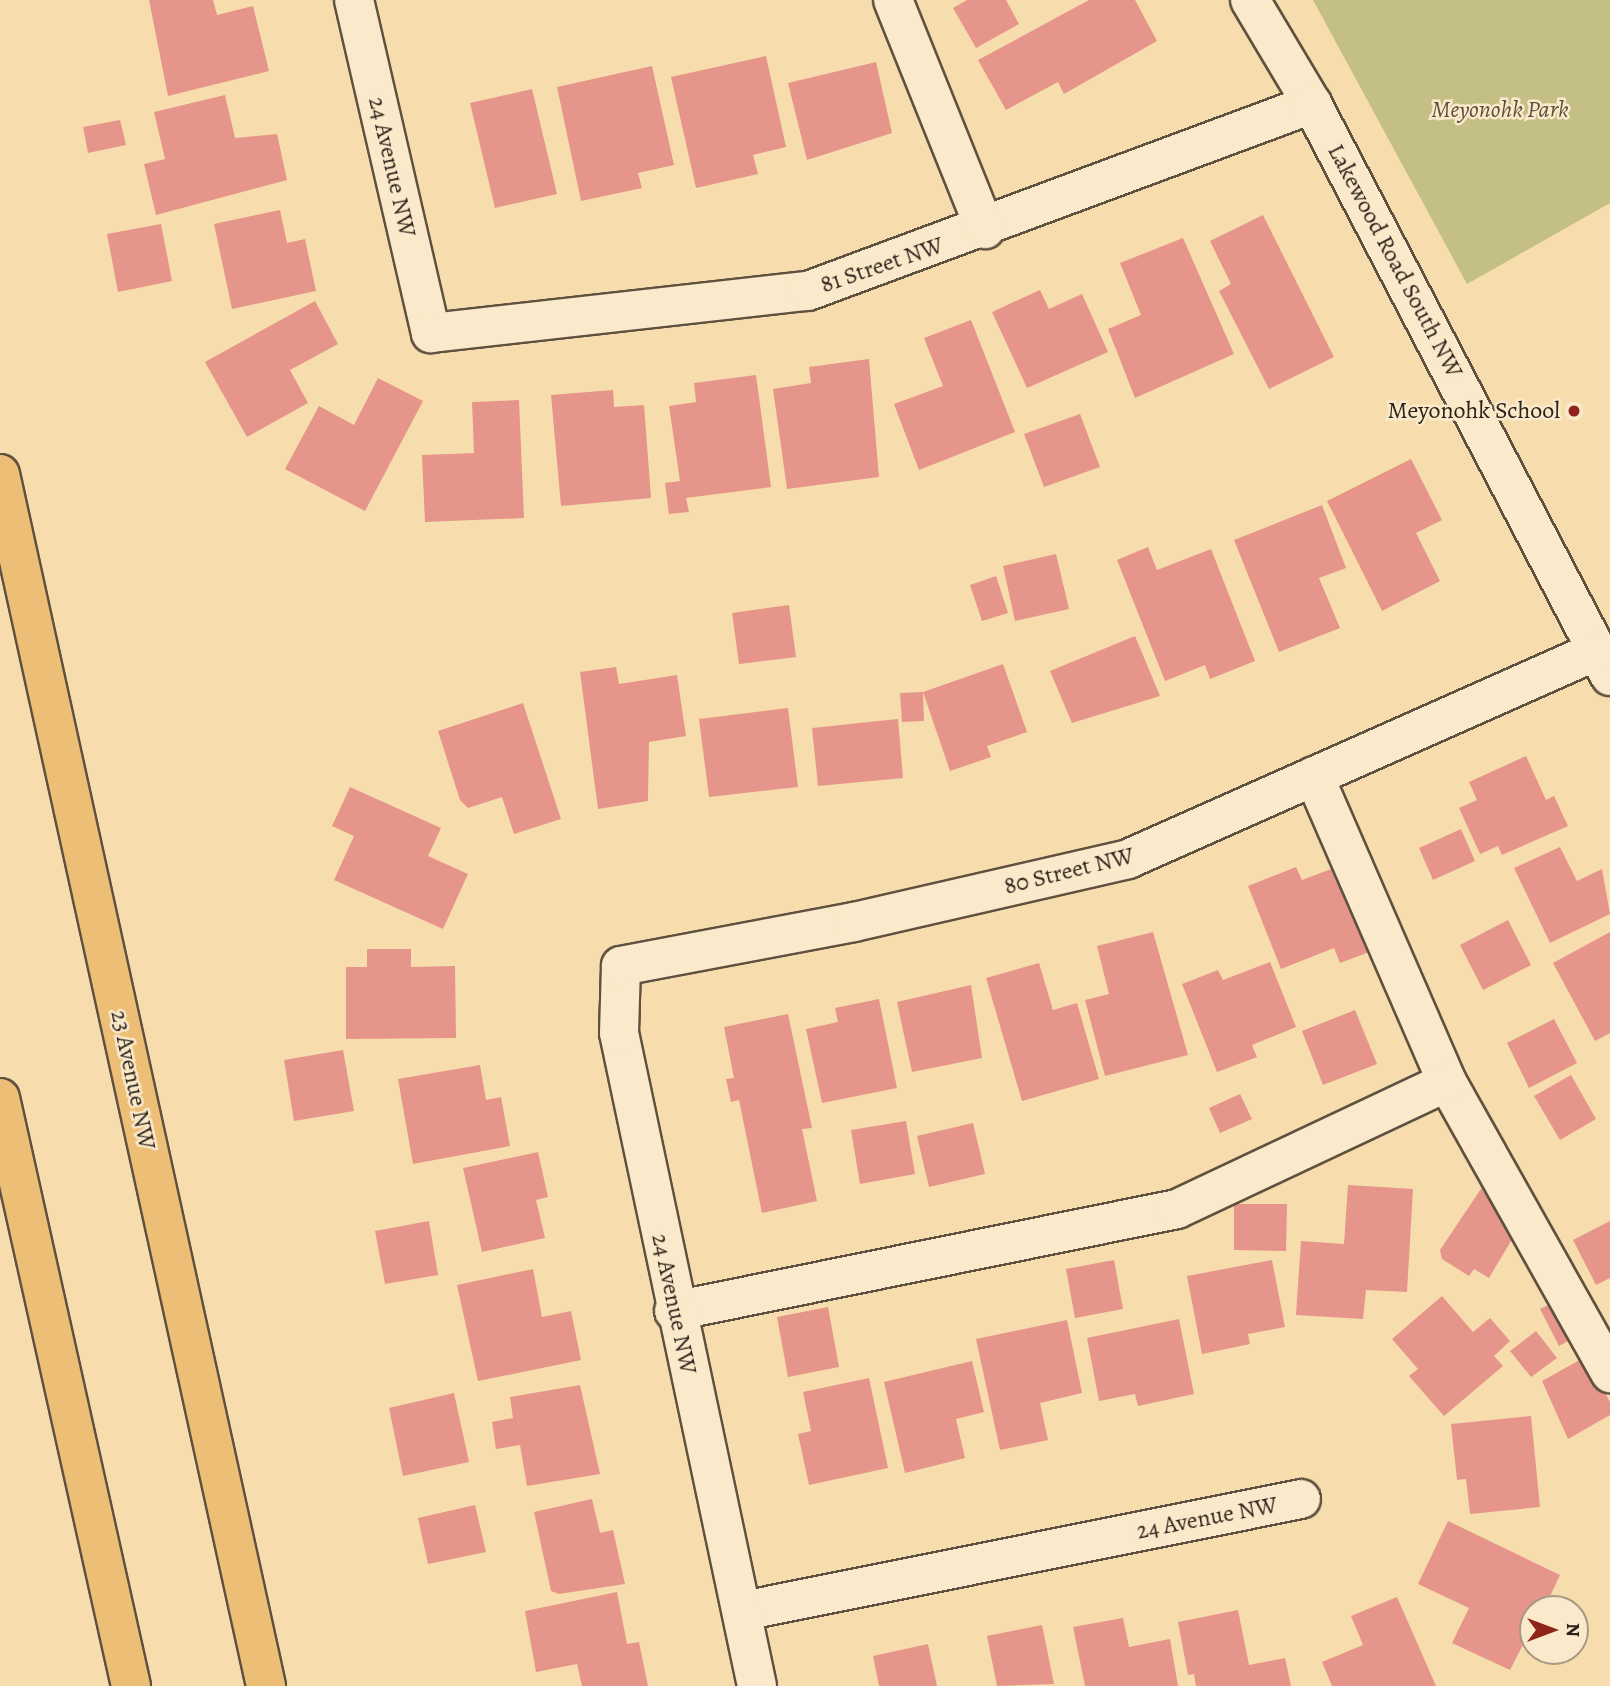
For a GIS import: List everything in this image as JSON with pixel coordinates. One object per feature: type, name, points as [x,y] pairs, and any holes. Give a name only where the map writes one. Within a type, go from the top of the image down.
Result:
[{"type":"main road","name":"23 Avenue NW","points":[[0,474],[266,1686]]},
{"type":"main road","points":[[0,1098],[131,1686]]},
{"type":"street","name":"24 Avenue NW","points":[[354,0],[430,333]]},
{"type":"street","points":[[893,0],[985,229]]},
{"type":"street","name":"Lakewood Road South NW","points":[[1250,0],[1312,104],[1603,664]]},
{"type":"street","name":"81 Street NW","points":[[430,333],[808,291],[985,229],[1312,104]]},
{"type":"street","name":"80 Street NW","points":[[616,995],[621,965],[854,922],[1128,859],[1314,776],[1603,664]]},
{"type":"street","points":[[1314,776],[1447,1082],[1610,1373]]},
{"type":"street","name":"24 Avenue NW","points":[[616,995],[674,1311],[743,1611],[757,1686]]},
{"type":"street","points":[[674,1311],[1177,1209],[1447,1082]]},
{"type":"street","name":"24 Avenue NW","points":[[743,1611],[1301,1499]]},
{"type":"green space","name":"Meyonohk Park","points":[[1313,0],[1610,0],[1610,203],[1467,284]]},
{"type":"building","points":[[149,0],[213,0],[217,15],[253,6],[269,71],[168,96]]},
{"type":"building","points":[[967,0],[1006,0],[1019,24],[976,48],[953,8]]},
{"type":"building","points":[[1089,0],[1135,0],[1157,41],[1064,94],[1058,82],[1006,110],[978,60]]},
{"type":"building","points":[[766,56],[786,147],[753,155],[758,174],[696,188],[671,77]]},
{"type":"building","points":[[876,62],[892,133],[807,160],[788,83]]},
{"type":"building","points":[[652,66],[674,165],[638,173],[642,188],[581,201],[557,87]]},
{"type":"building","points":[[532,89],[557,194],[495,208],[470,103]]},
{"type":"building","points":[[225,95],[235,138],[277,134],[287,180],[156,215],[144,164],[165,159],[154,112]]},
{"type":"building","points":[[120,120],[126,145],[88,153],[83,127]]},
{"type":"building","points":[[280,210],[287,243],[305,239],[316,291],[232,309],[214,224]]},
{"type":"building","points":[[1263,215],[1334,357],[1269,389],[1219,291],[1231,284],[1210,241]]},
{"type":"building","points":[[161,224],[172,281],[118,292],[107,234]]},
{"type":"building","points":[[1183,238],[1234,354],[1135,398],[1108,329],[1141,315],[1120,263]]},
{"type":"building","points":[[1040,290],[1049,309],[1082,294],[1108,352],[1027,388],[992,312]]},
{"type":"building","points":[[315,301],[338,344],[290,370],[308,403],[247,437],[205,362]]},
{"type":"building","points":[[971,320],[1015,432],[919,470],[894,404],[943,386],[924,338]]},
{"type":"building","points":[[869,359],[879,477],[787,489],[773,389],[811,383],[809,367]]},
{"type":"building","points":[[756,375],[771,487],[686,498],[689,512],[669,514],[665,483],[680,481],[669,406],[696,402],[694,383]]},
{"type":"building","points":[[378,378],[423,401],[365,511],[285,469],[319,406],[354,425]]},
{"type":"building","points":[[613,390],[614,407],[644,405],[651,498],[561,506],[551,395]]},
{"type":"building","points":[[519,400],[524,518],[425,522],[422,455],[474,453],[472,402]]},
{"type":"building","points":[[1080,414],[1100,467],[1044,487],[1024,434]]},
{"type":"building","points":[[1411,459],[1442,520],[1416,533],[1440,581],[1382,611],[1327,501]]},
{"type":"building","points":[[1322,505],[1346,568],[1319,578],[1340,628],[1279,652],[1234,540]]},
{"type":"building","points":[[1148,547],[1157,570],[1211,549],[1255,661],[1210,679],[1205,665],[1165,681],[1117,560]]},
{"type":"building","points":[[1056,554],[1069,609],[1015,621],[1003,566]]},
{"type":"building","points":[[996,576],[1008,613],[982,621],[970,585]]},
{"type":"building","points":[[789,605],[796,657],[739,664],[732,613]]},
{"type":"building","points":[[1135,636],[1160,696],[1072,723],[1050,671]]},
{"type":"building","points":[[1003,664],[1027,732],[987,746],[991,757],[950,771],[923,692]]},
{"type":"building","points":[[616,667],[619,684],[677,675],[686,736],[649,742],[648,801],[598,809],[580,672]]},
{"type":"building","points":[[923,692],[924,721],[902,722],[900,693]]},
{"type":"building","points":[[523,703],[561,819],[514,834],[502,797],[468,808],[460,800],[438,731]]},
{"type":"building","points":[[788,708],[798,787],[709,797],[699,719]]},
{"type":"building","points":[[898,719],[903,778],[818,786],[812,728]]},
{"type":"building","points":[[1526,756],[1546,800],[1554,796],[1568,826],[1502,855],[1498,846],[1480,854],[1459,808],[1477,800],[1469,782]]},
{"type":"building","points":[[350,787],[441,828],[428,856],[468,874],[443,929],[334,880],[354,836],[332,826]]},
{"type":"building","points":[[1461,829],[1475,861],[1433,880],[1419,848]]},
{"type":"building","points":[[1560,847],[1577,881],[1602,869],[1610,914],[1550,943],[1514,868]]},
{"type":"building","points":[[1339,866],[1372,951],[1340,963],[1334,948],[1281,969],[1248,886],[1296,867],[1302,880]]},
{"type":"building","points":[[1508,920],[1531,965],[1483,990],[1460,945]]},
{"type":"building","points":[[1153,932],[1188,1055],[1105,1076],[1085,1000],[1109,994],[1097,946]]},
{"type":"building","points":[[1610,932],[1610,1033],[1595,1041],[1553,963]]},
{"type":"building","points":[[367,949],[411,949],[411,967],[455,966],[456,1038],[346,1039],[346,967],[367,967]]},
{"type":"building","points":[[1270,962],[1296,1027],[1252,1045],[1257,1057],[1217,1072],[1182,984],[1218,970],[1223,980]]},
{"type":"building","points":[[1039,963],[1053,1010],[1077,1003],[1099,1079],[1022,1101],[986,978]]},
{"type":"building","points":[[971,985],[982,1058],[912,1072],[897,1002]]},
{"type":"building","points":[[879,999],[897,1088],[822,1103],[806,1029],[838,1022],[835,1008]]},
{"type":"building","points":[[1355,1010],[1377,1064],[1323,1085],[1302,1031]]},
{"type":"building","points":[[788,1014],[812,1128],[802,1129],[817,1201],[762,1213],[739,1100],[731,1102],[726,1079],[734,1078],[724,1027]]},
{"type":"building","points":[[1554,1019],[1577,1063],[1529,1088],[1507,1043]]},
{"type":"building","points":[[343,1050],[354,1111],[294,1121],[284,1060]]},
{"type":"building","points":[[480,1065],[486,1100],[501,1097],[510,1146],[413,1164],[398,1079]]},
{"type":"building","points":[[1571,1075],[1596,1119],[1560,1140],[1534,1096]]},
{"type":"building","points":[[1240,1094],[1252,1119],[1220,1133],[1209,1108]]},
{"type":"building","points":[[906,1121],[915,1174],[860,1184],[851,1130]]},
{"type":"building","points":[[973,1123],[985,1174],[929,1187],[917,1136]]},
{"type":"building","points":[[538,1152],[548,1197],[536,1200],[545,1238],[482,1252],[463,1168]]},
{"type":"building","points":[[1493,1171],[1520,1226],[1489,1278],[1474,1269],[1469,1276],[1442,1259],[1440,1250]]},
{"type":"building","points":[[1348,1185],[1413,1189],[1407,1292],[1366,1290],[1363,1319],[1296,1315],[1301,1241],[1344,1244]]},
{"type":"building","points":[[1234,1204],[1287,1204],[1286,1251],[1234,1250]]},
{"type":"building","points":[[429,1221],[438,1275],[385,1284],[375,1231]]},
{"type":"building","points":[[1610,1221],[1610,1278],[1596,1285],[1573,1240]]},
{"type":"building","points":[[1114,1260],[1123,1309],[1075,1318],[1066,1269]]},
{"type":"building","points":[[1272,1260],[1285,1327],[1248,1334],[1250,1344],[1202,1354],[1187,1276]]},
{"type":"building","points":[[533,1269],[542,1317],[571,1311],[581,1360],[478,1381],[457,1285]]},
{"type":"building","points":[[1442,1296],[1473,1332],[1490,1318],[1510,1341],[1494,1356],[1503,1366],[1444,1416],[1409,1376],[1418,1369],[1392,1339]]},
{"type":"building","points":[[1558,1300],[1577,1336],[1559,1346],[1540,1309]]},
{"type":"building","points":[[828,1307],[839,1367],[788,1377],[777,1317]]},
{"type":"building","points":[[1179,1319],[1194,1394],[1138,1406],[1135,1394],[1099,1401],[1087,1338]]},
{"type":"building","points":[[1067,1320],[1082,1393],[1040,1403],[1048,1440],[1000,1450],[976,1339]]},
{"type":"building","points":[[1536,1331],[1557,1358],[1531,1377],[1510,1351]]},
{"type":"building","points":[[1585,1357],[1610,1402],[1610,1415],[1568,1439],[1542,1381]]},
{"type":"building","points":[[972,1361],[984,1412],[956,1419],[965,1458],[905,1473],[884,1382]]},
{"type":"building","points":[[869,1378],[888,1468],[809,1485],[798,1434],[811,1431],[803,1392]]},
{"type":"building","points":[[580,1385],[600,1474],[527,1486],[520,1445],[496,1449],[492,1422],[513,1418],[510,1397]]},
{"type":"building","points":[[454,1393],[469,1462],[403,1476],[389,1408]]},
{"type":"building","points":[[1531,1416],[1540,1507],[1470,1514],[1466,1479],[1457,1480],[1451,1424]]},
{"type":"building","points":[[592,1499],[600,1533],[613,1530],[625,1584],[559,1594],[551,1591],[534,1512]]},
{"type":"building","points":[[475,1505],[486,1552],[428,1564],[418,1518]]},
{"type":"building","points":[[1448,1521],[1560,1575],[1551,1595],[1519,1595],[1519,1652],[1510,1670],[1452,1643],[1469,1608],[1418,1584]]},
{"type":"building","points":[[617,1592],[627,1644],[639,1642],[648,1686],[582,1686],[577,1664],[536,1672],[525,1611]]},
{"type":"building","points":[[1397,1597],[1436,1686],[1332,1686],[1322,1662],[1363,1645],[1351,1616]]},
{"type":"building","points":[[1238,1610],[1249,1665],[1285,1658],[1291,1686],[1196,1686],[1194,1674],[1188,1675],[1178,1622]]},
{"type":"building","points":[[1123,1618],[1129,1647],[1170,1639],[1178,1686],[1085,1686],[1073,1627]]},
{"type":"building","points":[[1042,1625],[1054,1684],[997,1686],[987,1636]]},
{"type":"building","points":[[928,1644],[937,1686],[879,1686],[873,1656]]},
{"type":"place","name":"Meyonohk School","points":[[1574,411]]}]
